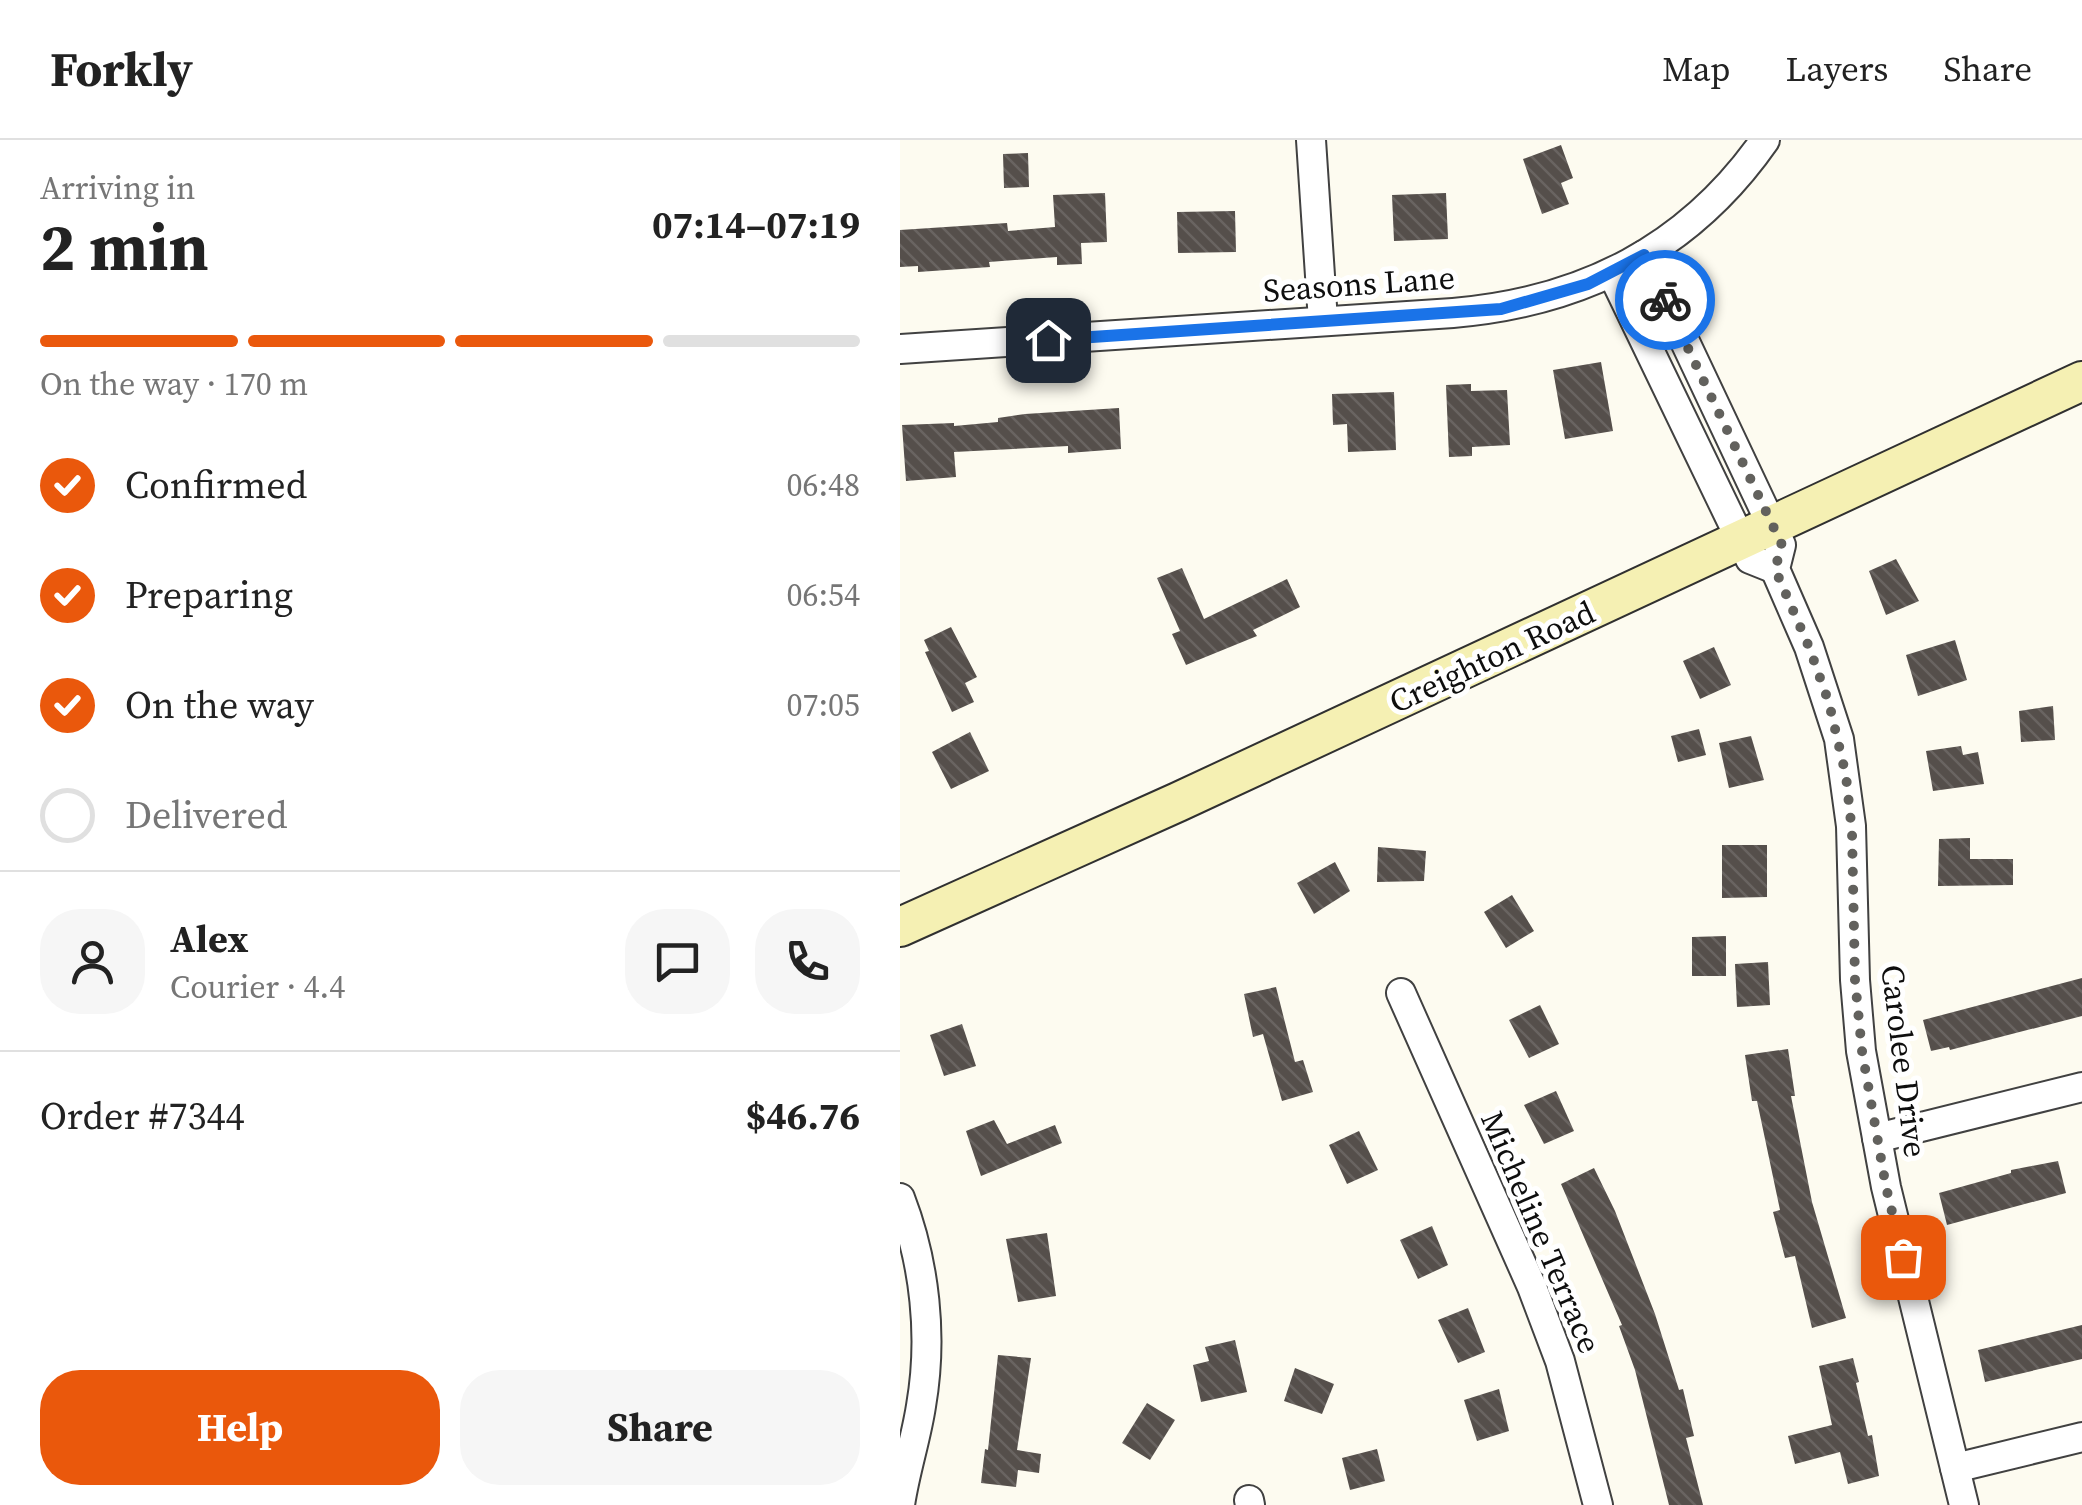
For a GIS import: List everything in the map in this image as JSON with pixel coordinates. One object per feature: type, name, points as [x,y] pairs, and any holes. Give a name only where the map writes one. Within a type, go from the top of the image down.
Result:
[{"type":"main road","name":"Creighton Road","points":[[900,927],[1018,876],[2082,381]]},
{"type":"street","points":[[1311,140],[1324,321]]},
{"type":"street","name":"Seasons Lane","points":[[900,348],[1501,309],[1543,299],[1612,274],[1667,242],[1708,207],[1765,140]]},
{"type":"street","points":[[1644,255],[1757,534]]},
{"type":"street","points":[[1612,274],[1757,534]]},
{"type":"street","name":"Carolee Drive","points":[[1757,534],[1750,559],[1775,569],[1809,647],[1839,740],[1852,832],[1860,1033],[1877,1138],[1964,1505]]},
{"type":"street","name":"Micheline Terrace","points":[[1400,993],[1532,1286],[1560,1361],[1598,1505]]},
{"type":"street","points":[[1877,1138],[2082,1087]]},
{"type":"street","points":[[900,1198],[923,1284],[927,1340],[921,1408],[900,1505]]},
{"type":"street","points":[[1955,1468],[2082,1437]]},
{"type":"building","points":[[1561,145],[1573,178],[1561,183],[1569,204],[1542,214],[1523,159]]},
{"type":"building","points":[[1028,153],[1029,187],[1004,188],[1003,154]]},
{"type":"building","points":[[1105,193],[1107,242],[1081,243],[1082,264],[1057,265],[1057,257],[918,272],[918,266],[900,267],[900,230],[1007,223],[1008,231],[1055,227],[1053,195]]},
{"type":"building","points":[[1446,193],[1448,239],[1394,241],[1392,195]]},
{"type":"building","points":[[1235,211],[1236,252],[1178,253],[1177,212]]},
{"type":"building","points":[[1601,362],[1613,431],[1565,439],[1553,370]]},
{"type":"building","points":[[1471,384],[1471,391],[1507,390],[1510,445],[1472,447],[1472,456],[1449,457],[1446,385]]},
{"type":"building","points":[[1394,392],[1396,450],[1348,452],[1347,424],[1333,425],[1332,394]]},
{"type":"building","points":[[1119,408],[1121,449],[1068,453],[1068,446],[954,452],[956,477],[906,481],[902,425],[954,426],[998,422],[998,418],[1025,414]]},
{"type":"building","points":[[1896,559],[1919,601],[1886,615],[1869,571]]},
{"type":"building","points":[[1182,568],[1204,619],[1287,579],[1300,607],[1253,630],[1257,636],[1186,665],[1172,634],[1180,631],[1157,578]]},
{"type":"building","points":[[951,627],[977,677],[965,683],[974,702],[952,712],[925,652],[929,651],[924,640]]},
{"type":"building","points":[[1955,640],[1967,680],[1918,696],[1906,655]]},
{"type":"building","points":[[1714,647],[1731,685],[1700,699],[1683,661]]},
{"type":"building","points":[[2053,706],[2055,740],[2021,742],[2019,711]]},
{"type":"building","points":[[1699,729],[1706,755],[1678,762],[1671,736]]},
{"type":"building","points":[[970,732],[989,771],[951,789],[932,752]]},
{"type":"building","points":[[1751,736],[1764,780],[1729,788],[1719,743]]},
{"type":"building","points":[[1961,746],[1963,755],[1978,752],[1984,784],[1933,791],[1926,751]]},
{"type":"building","points":[[1970,838],[1970,859],[2013,859],[2013,885],[1938,886],[1939,839]]},
{"type":"building","points":[[1722,845],[1767,845],[1767,897],[1722,898]]},
{"type":"building","points":[[1378,847],[1426,851],[1424,881],[1377,882]]},
{"type":"building","points":[[1335,862],[1350,891],[1314,914],[1297,883]]},
{"type":"building","points":[[1512,895],[1534,931],[1506,948],[1484,912]]},
{"type":"building","points":[[1726,936],[1726,976],[1692,976],[1692,937]]},
{"type":"building","points":[[1768,962],[1770,1005],[1737,1007],[1735,964]]},
{"type":"building","points":[[2082,978],[2082,1016],[1950,1050],[1949,1047],[1931,1051],[1923,1020]]},
{"type":"building","points":[[1276,987],[1295,1062],[1303,1060],[1313,1092],[1282,1101],[1263,1034],[1253,1037],[1244,994]]},
{"type":"building","points":[[1540,1005],[1559,1044],[1529,1058],[1509,1020]]},
{"type":"building","points":[[962,1024],[976,1066],[944,1076],[930,1035]]},
{"type":"building","points":[[1788,1049],[1795,1096],[1791,1096],[1812,1202],[1846,1318],[1812,1328],[1795,1256],[1785,1258],[1773,1212],[1780,1210],[1757,1101],[1752,1101],[1745,1055]]},
{"type":"building","points":[[1556,1091],[1574,1131],[1544,1144],[1524,1105]]},
{"type":"building","points":[[994,1120],[1007,1144],[1055,1125],[1062,1143],[981,1176],[966,1131]]},
{"type":"building","points":[[1359,1131],[1378,1170],[1347,1184],[1329,1145]]},
{"type":"building","points":[[2058,1161],[2066,1193],[1947,1225],[1939,1193],[2011,1170]]},
{"type":"building","points":[[1594,1168],[1655,1314],[1679,1390],[1683,1389],[1694,1436],[1686,1438],[1703,1505],[1669,1505],[1635,1370],[1619,1326],[1622,1325],[1561,1184]]},
{"type":"building","points":[[1432,1226],[1448,1265],[1418,1279],[1400,1240]]},
{"type":"building","points":[[1047,1233],[1056,1296],[1018,1302],[1006,1239]]},
{"type":"building","points":[[1468,1308],[1485,1352],[1458,1363],[1438,1320]]},
{"type":"building","points":[[2082,1325],[2082,1359],[1985,1382],[1978,1350]]},
{"type":"building","points":[[1235,1340],[1247,1392],[1201,1402],[1193,1365],[1209,1361],[1205,1347]]},
{"type":"building","points":[[998,1355],[1031,1358],[1017,1450],[1041,1454],[1039,1473],[1018,1470],[1016,1487],[981,1483]]},
{"type":"building","points":[[1853,1358],[1879,1476],[1848,1484],[1840,1452],[1795,1464],[1788,1436],[1832,1425],[1819,1366]]},
{"type":"building","points":[[1295,1368],[1334,1384],[1322,1414],[1284,1401]]},
{"type":"building","points":[[1499,1389],[1509,1431],[1477,1441],[1464,1400]]},
{"type":"building","points":[[1147,1403],[1175,1420],[1150,1460],[1122,1443]]},
{"type":"building","points":[[1377,1449],[1385,1481],[1350,1490],[1342,1458]]},
{"type":"way so far","points":[[1665,300],[1782,545],[1775,569],[1809,647],[1839,740],[1852,832],[1855,980],[1862,1051],[1886,1187],[1903,1257]]},
{"type":"route","points":[[1048,340],[1501,309],[1588,284],[1644,255],[1665,300]]}]
